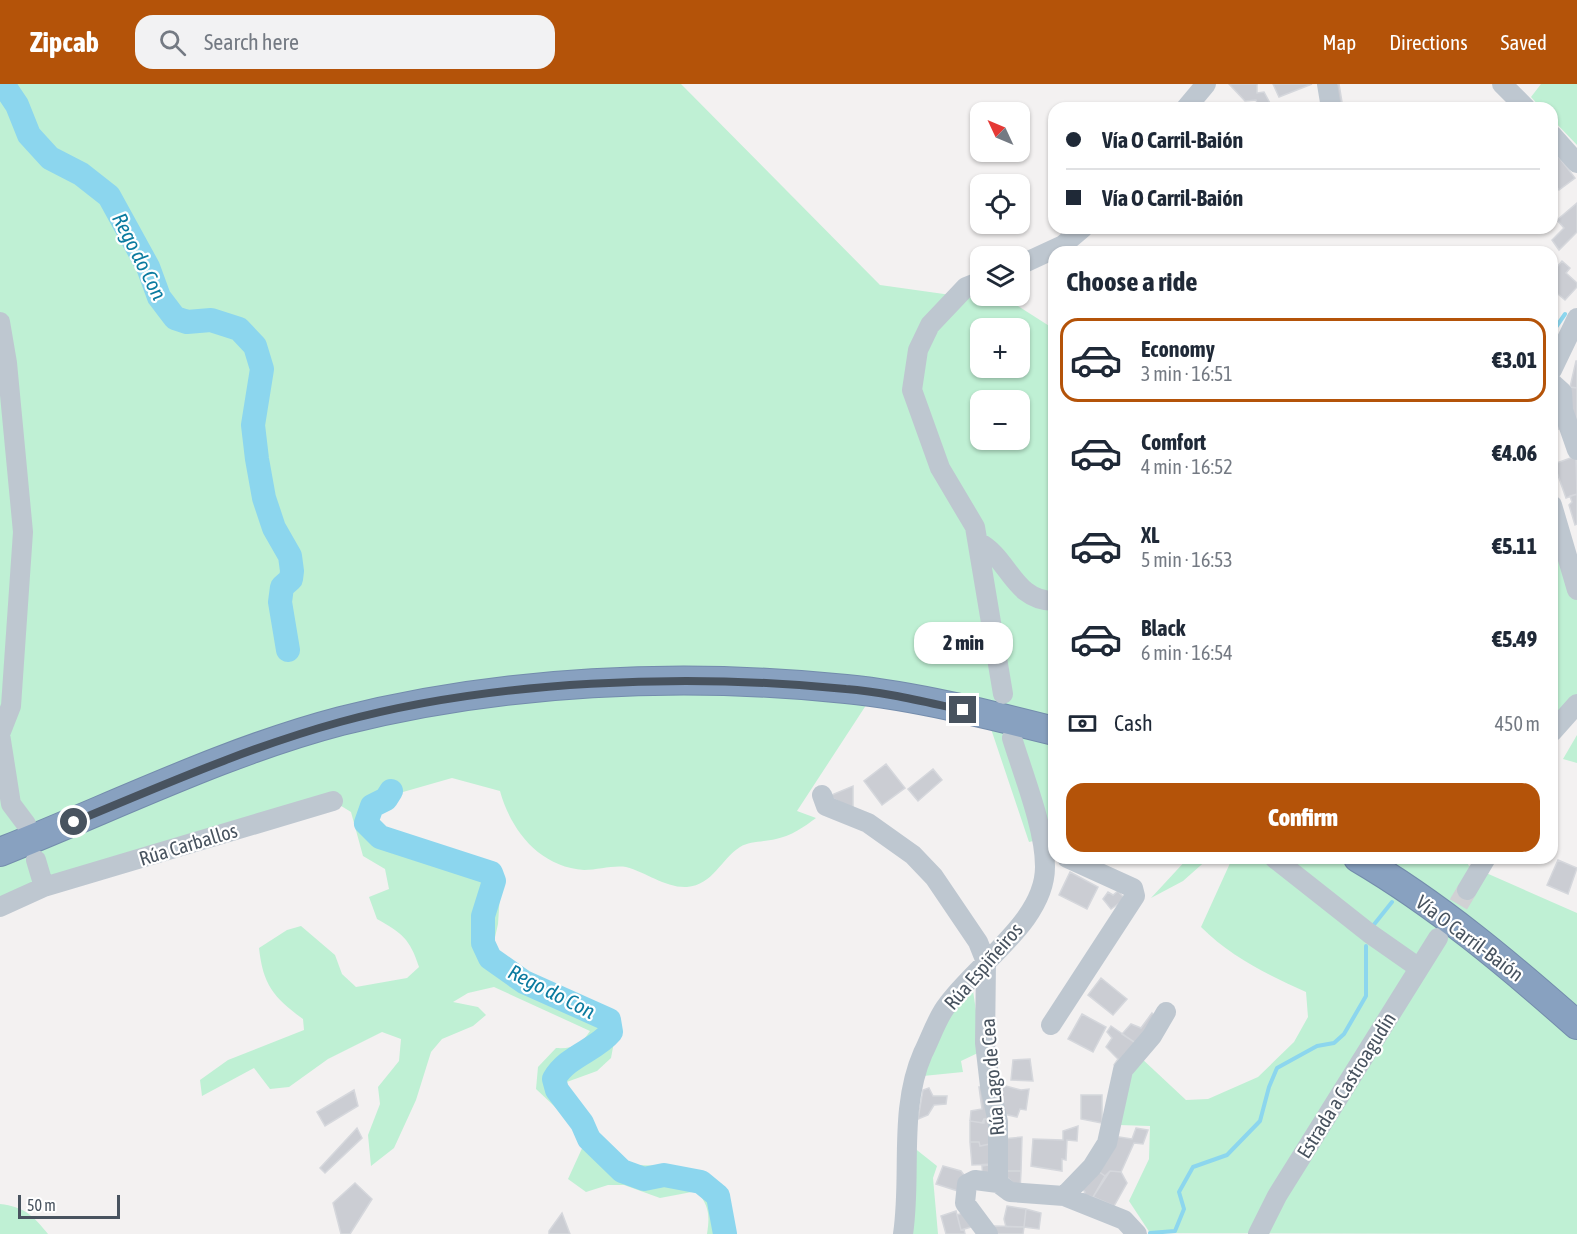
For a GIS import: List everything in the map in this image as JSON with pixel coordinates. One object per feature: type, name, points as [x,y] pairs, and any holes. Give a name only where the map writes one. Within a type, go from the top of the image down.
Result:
[{"type":"highway","points":[[0,852],[261,747],[340,722],[415,705],[513,691],[704,681],[846,689],[986,714],[1048,730]]},
{"type":"highway","name":"Vía O Carril-Baión","points":[[1368,864],[1488,947],[1577,1024]]},
{"type":"street","points":[[1191,102],[1206,84]]},
{"type":"street","points":[[1327,84],[1330,102]]},
{"type":"street","points":[[1502,84],[1520,102]]},
{"type":"street","points":[[1558,142],[1577,163]]},
{"type":"street","points":[[1062,246],[1076,234]]},
{"type":"street","points":[[1030,260],[1048,252]]},
{"type":"street","points":[[970,285],[930,325],[918,350],[912,390],[940,468],[975,527],[1003,694]]},
{"type":"street","points":[[1558,358],[1577,318]]},
{"type":"street","points":[[0,322],[7,363],[23,532],[11,706],[0,734],[11,804],[26,824]]},
{"type":"street","points":[[1558,388],[1562,392],[1563,410],[1577,450]]},
{"type":"street","points":[[1558,525],[1577,590]]},
{"type":"street","points":[[978,542],[990,548],[1023,591],[1042,601],[1048,601]]},
{"type":"street","points":[[1558,725],[1577,704]]},
{"type":"street","name":"Rúa Espiñeiros","points":[[1012,738],[1048,848]]},
{"type":"street","name":"Rúa Lago de Cea","points":[[822,795],[826,806],[868,823],[913,855],[934,877],[961,914],[986,962],[985,1043],[990,1086],[998,1122],[998,1183]]},
{"type":"street","name":"Rúa Carballos","points":[[0,907],[44,887],[333,801]]},
{"type":"street","name":"Rúa Espiñeiros","points":[[903,1234],[910,1103],[922,1056],[944,1009],[1039,900],[1048,857]]},
{"type":"street","points":[[36,860],[44,887]]},
{"type":"street","points":[[1051,1025],[1135,896],[1133,888],[1080,864]]},
{"type":"street","points":[[1282,864],[1369,933],[1419,968]]},
{"type":"street","points":[[1467,890],[1482,864]]},
{"type":"street","name":"Estrada a Castroagudín","points":[[1258,1234],[1277,1196],[1438,938]]},
{"type":"street","points":[[1064,1196],[1092,1167],[1107,1143],[1123,1070],[1152,1036],[1166,1012]]},
{"type":"street","points":[[987,1234],[965,1203],[967,1184],[975,1180],[998,1183],[1010,1192],[1064,1196],[1124,1220],[1135,1228],[1137,1234]]},
{"type":"green space","points":[[0,84],[681,84],[880,285],[970,298],[970,306],[1018,306],[1048,325],[1048,837],[1029,842],[986,714],[874,693],[797,811],[816,818],[787,836],[740,847],[710,877],[696,885],[679,887],[671,885],[626,867],[584,870],[554,862],[541,854],[520,833],[505,806],[500,791],[452,778],[403,792],[384,807],[375,819],[387,830],[491,867],[501,879],[498,924],[493,946],[529,974],[606,1007],[618,1021],[611,1058],[597,1071],[564,1083],[615,1155],[637,1165],[667,1166],[706,1177],[727,1201],[730,1234],[707,1234],[708,1211],[697,1191],[660,1198],[624,1185],[608,1185],[586,1192],[568,1179],[584,1144],[569,1120],[536,1089],[538,1067],[556,1048],[576,1045],[590,1031],[494,987],[468,993],[453,1002],[478,1007],[486,1015],[473,1026],[442,1039],[431,1052],[416,1100],[394,1148],[371,1166],[368,1135],[380,1104],[378,1087],[399,1061],[401,1039],[382,1032],[328,1059],[289,1087],[270,1089],[254,1068],[202,1096],[200,1080],[228,1060],[304,1030],[303,1019],[284,1004],[272,990],[263,972],[261,961],[259,948],[287,930],[301,926],[335,955],[342,974],[356,987],[407,978],[419,967],[404,938],[393,928],[377,919],[369,897],[389,889],[385,869],[363,856],[351,812],[333,801],[0,908]]},
{"type":"green space","points":[[1541,84],[1577,84],[1577,145],[1558,125],[1558,102],[1536,102],[1531,97]]},
{"type":"green space","points":[[1558,525],[1577,590],[1577,694],[1558,718]]},
{"type":"green space","points":[[1577,735],[1577,763],[1563,759]]},
{"type":"green space","points":[[1182,864],[1202,864],[1183,881],[1151,898]]},
{"type":"green space","points":[[1230,864],[1468,864],[1577,913],[1577,1234],[1150,1233],[1129,1201],[1149,1159],[1150,1126],[1119,1125],[1128,1081],[1140,1057],[1186,1100],[1208,1099],[1258,1077],[1294,1042],[1308,1017],[1306,992],[1237,956],[1201,927]]},
{"type":"green space","points":[[972,984],[982,1051],[961,1061],[963,1072],[923,1076],[922,1056]]},
{"type":"green space","points":[[908,1143],[937,1166],[933,1178],[938,1234],[903,1234]]},
{"type":"green space","points":[[0,1204],[16,1207],[27,1213],[48,1234],[0,1234]]},
{"type":"building","points":[[1229,84],[1257,84],[1257,93],[1264,92],[1269,102],[1257,102],[1256,100],[1245,101]]},
{"type":"building","points":[[1273,84],[1312,84],[1279,97]]},
{"type":"building","points":[[1332,84],[1339,84],[1342,102],[1335,102]]},
{"type":"building","points":[[1558,156],[1575,178],[1558,189]]},
{"type":"building","points":[[1577,203],[1577,232],[1559,250],[1552,240],[1564,228],[1558,219]]},
{"type":"building","points":[[1562,261],[1570,268],[1566,273],[1577,283],[1577,287],[1565,300],[1558,294],[1558,266]]},
{"type":"building","points":[[1577,361],[1577,388],[1570,387]]},
{"type":"building","points":[[1570,387],[1577,388],[1577,441],[1569,412]]},
{"type":"building","points":[[1576,456],[1577,494],[1566,498],[1558,475],[1558,463]]},
{"type":"building","points":[[1577,494],[1577,524],[1575,525],[1569,505],[1572,502],[1570,496]]},
{"type":"building","points":[[886,764],[905,788],[882,805],[864,781]]},
{"type":"building","points":[[933,769],[942,780],[918,801],[908,789]]},
{"type":"building","points":[[853,786],[853,810],[829,796]]},
{"type":"building","points":[[1558,860],[1577,868],[1568,894],[1547,885]]},
{"type":"building","points":[[1070,872],[1098,887],[1087,909],[1059,895]]},
{"type":"building","points":[[1118,891],[1125,899],[1111,909],[1103,899],[1108,892],[1113,895]]},
{"type":"building","points":[[1101,978],[1127,999],[1113,1015],[1088,995]]},
{"type":"building","points":[[1152,1013],[1158,1019],[1137,1044],[1122,1034],[1131,1024],[1141,1028]]},
{"type":"building","points":[[1082,1014],[1106,1027],[1093,1052],[1068,1039]]},
{"type":"building","points":[[1111,1026],[1137,1044],[1118,1069],[1114,1065],[1118,1059],[1106,1047],[1112,1038],[1107,1032]]},
{"type":"building","points":[[1030,1059],[1033,1081],[1011,1080],[1013,1060]]},
{"type":"building","points":[[1002,1085],[1021,1090],[1029,1089],[1026,1110],[1020,1109],[1017,1117],[1004,1114],[998,1106]]},
{"type":"building","points":[[979,1087],[986,1087],[992,1119],[984,1119],[982,1123],[970,1121],[971,1111],[982,1109]]},
{"type":"building","points":[[929,1088],[933,1096],[947,1096],[946,1104],[934,1105],[928,1115],[918,1119],[923,1090]]},
{"type":"building","points":[[354,1090],[358,1106],[325,1126],[317,1112]]},
{"type":"building","points":[[1081,1095],[1102,1095],[1102,1123],[1081,1119]]},
{"type":"building","points":[[984,1119],[992,1119],[995,1143],[980,1146],[979,1142],[970,1142],[970,1121],[984,1123]]},
{"type":"building","points":[[1078,1126],[1077,1141],[1067,1140],[1066,1160],[1062,1159],[1062,1171],[1031,1166],[1033,1139],[1063,1140],[1063,1131]]},
{"type":"building","points":[[357,1128],[362,1138],[325,1173],[320,1168]]},
{"type":"building","points":[[1136,1128],[1148,1130],[1143,1144],[1134,1143],[1121,1172],[1110,1171],[1105,1176],[1095,1169],[1113,1136],[1132,1139]]},
{"type":"building","points":[[1022,1137],[1021,1171],[1001,1171],[1002,1139]]},
{"type":"building","points":[[970,1142],[979,1142],[980,1146],[995,1143],[995,1164],[972,1165]]},
{"type":"building","points":[[995,1164],[983,1179],[982,1166]]},
{"type":"building","points":[[943,1166],[961,1171],[967,1179],[961,1192],[936,1184]]},
{"type":"building","points":[[1095,1169],[1105,1176],[1093,1197],[1083,1195],[1085,1192],[1079,1185]]},
{"type":"building","points":[[1001,1171],[1021,1171],[1020,1190]]},
{"type":"building","points":[[1110,1171],[1121,1172],[1127,1183],[1114,1206],[1093,1197]]},
{"type":"building","points":[[355,1183],[372,1199],[350,1234],[341,1234],[333,1203]]},
{"type":"building","points":[[1007,1206],[1026,1209],[1024,1227],[1006,1227],[1004,1219]]},
{"type":"building","points":[[1026,1209],[1041,1213],[1039,1229],[1024,1227]]},
{"type":"building","points":[[956,1211],[961,1230],[964,1229],[965,1234],[946,1234],[941,1216]]},
{"type":"building","points":[[965,1212],[978,1225],[961,1230],[957,1215]]},
{"type":"building","points":[[562,1213],[570,1234],[549,1234],[549,1231]]},
{"type":"building","points":[[994,1226],[1024,1227],[1023,1234],[993,1234]]},
{"type":"waterway","name":"Rego do Con","points":[[3,84],[17,105],[29,135],[50,158],[81,174],[109,196],[148,267],[159,297],[175,318],[187,322],[211,320],[239,329],[255,346],[262,369],[253,425],[257,459],[264,498],[274,528],[290,556],[292,571],[291,579],[282,587],[280,602],[288,650]]},
{"type":"waterway","points":[[1558,324],[1565,314]]},
{"type":"waterway","name":"Rego do Con","points":[[391,791],[386,799],[372,806],[366,823],[380,837],[491,873],[494,881],[483,916],[483,943],[490,958],[524,982],[609,1020],[611,1032],[566,1065],[554,1079],[557,1090],[582,1123],[589,1139],[622,1171],[644,1179],[664,1175],[701,1182],[718,1196],[725,1234]]},
{"type":"waterway","points":[[1372,927],[1392,902]]},
{"type":"waterway","points":[[1150,1233],[1175,1231],[1184,1209],[1179,1192],[1193,1167],[1227,1155],[1260,1121],[1269,1087],[1277,1068],[1317,1046],[1334,1043],[1344,1034],[1366,996],[1366,946]]},
{"type":"tunnel","points":[[1443,930],[1467,890]]},
{"type":"route","points":[[74,822],[261,747],[340,722],[415,705],[513,691],[609,684],[704,681],[846,689],[963,710]]}]
